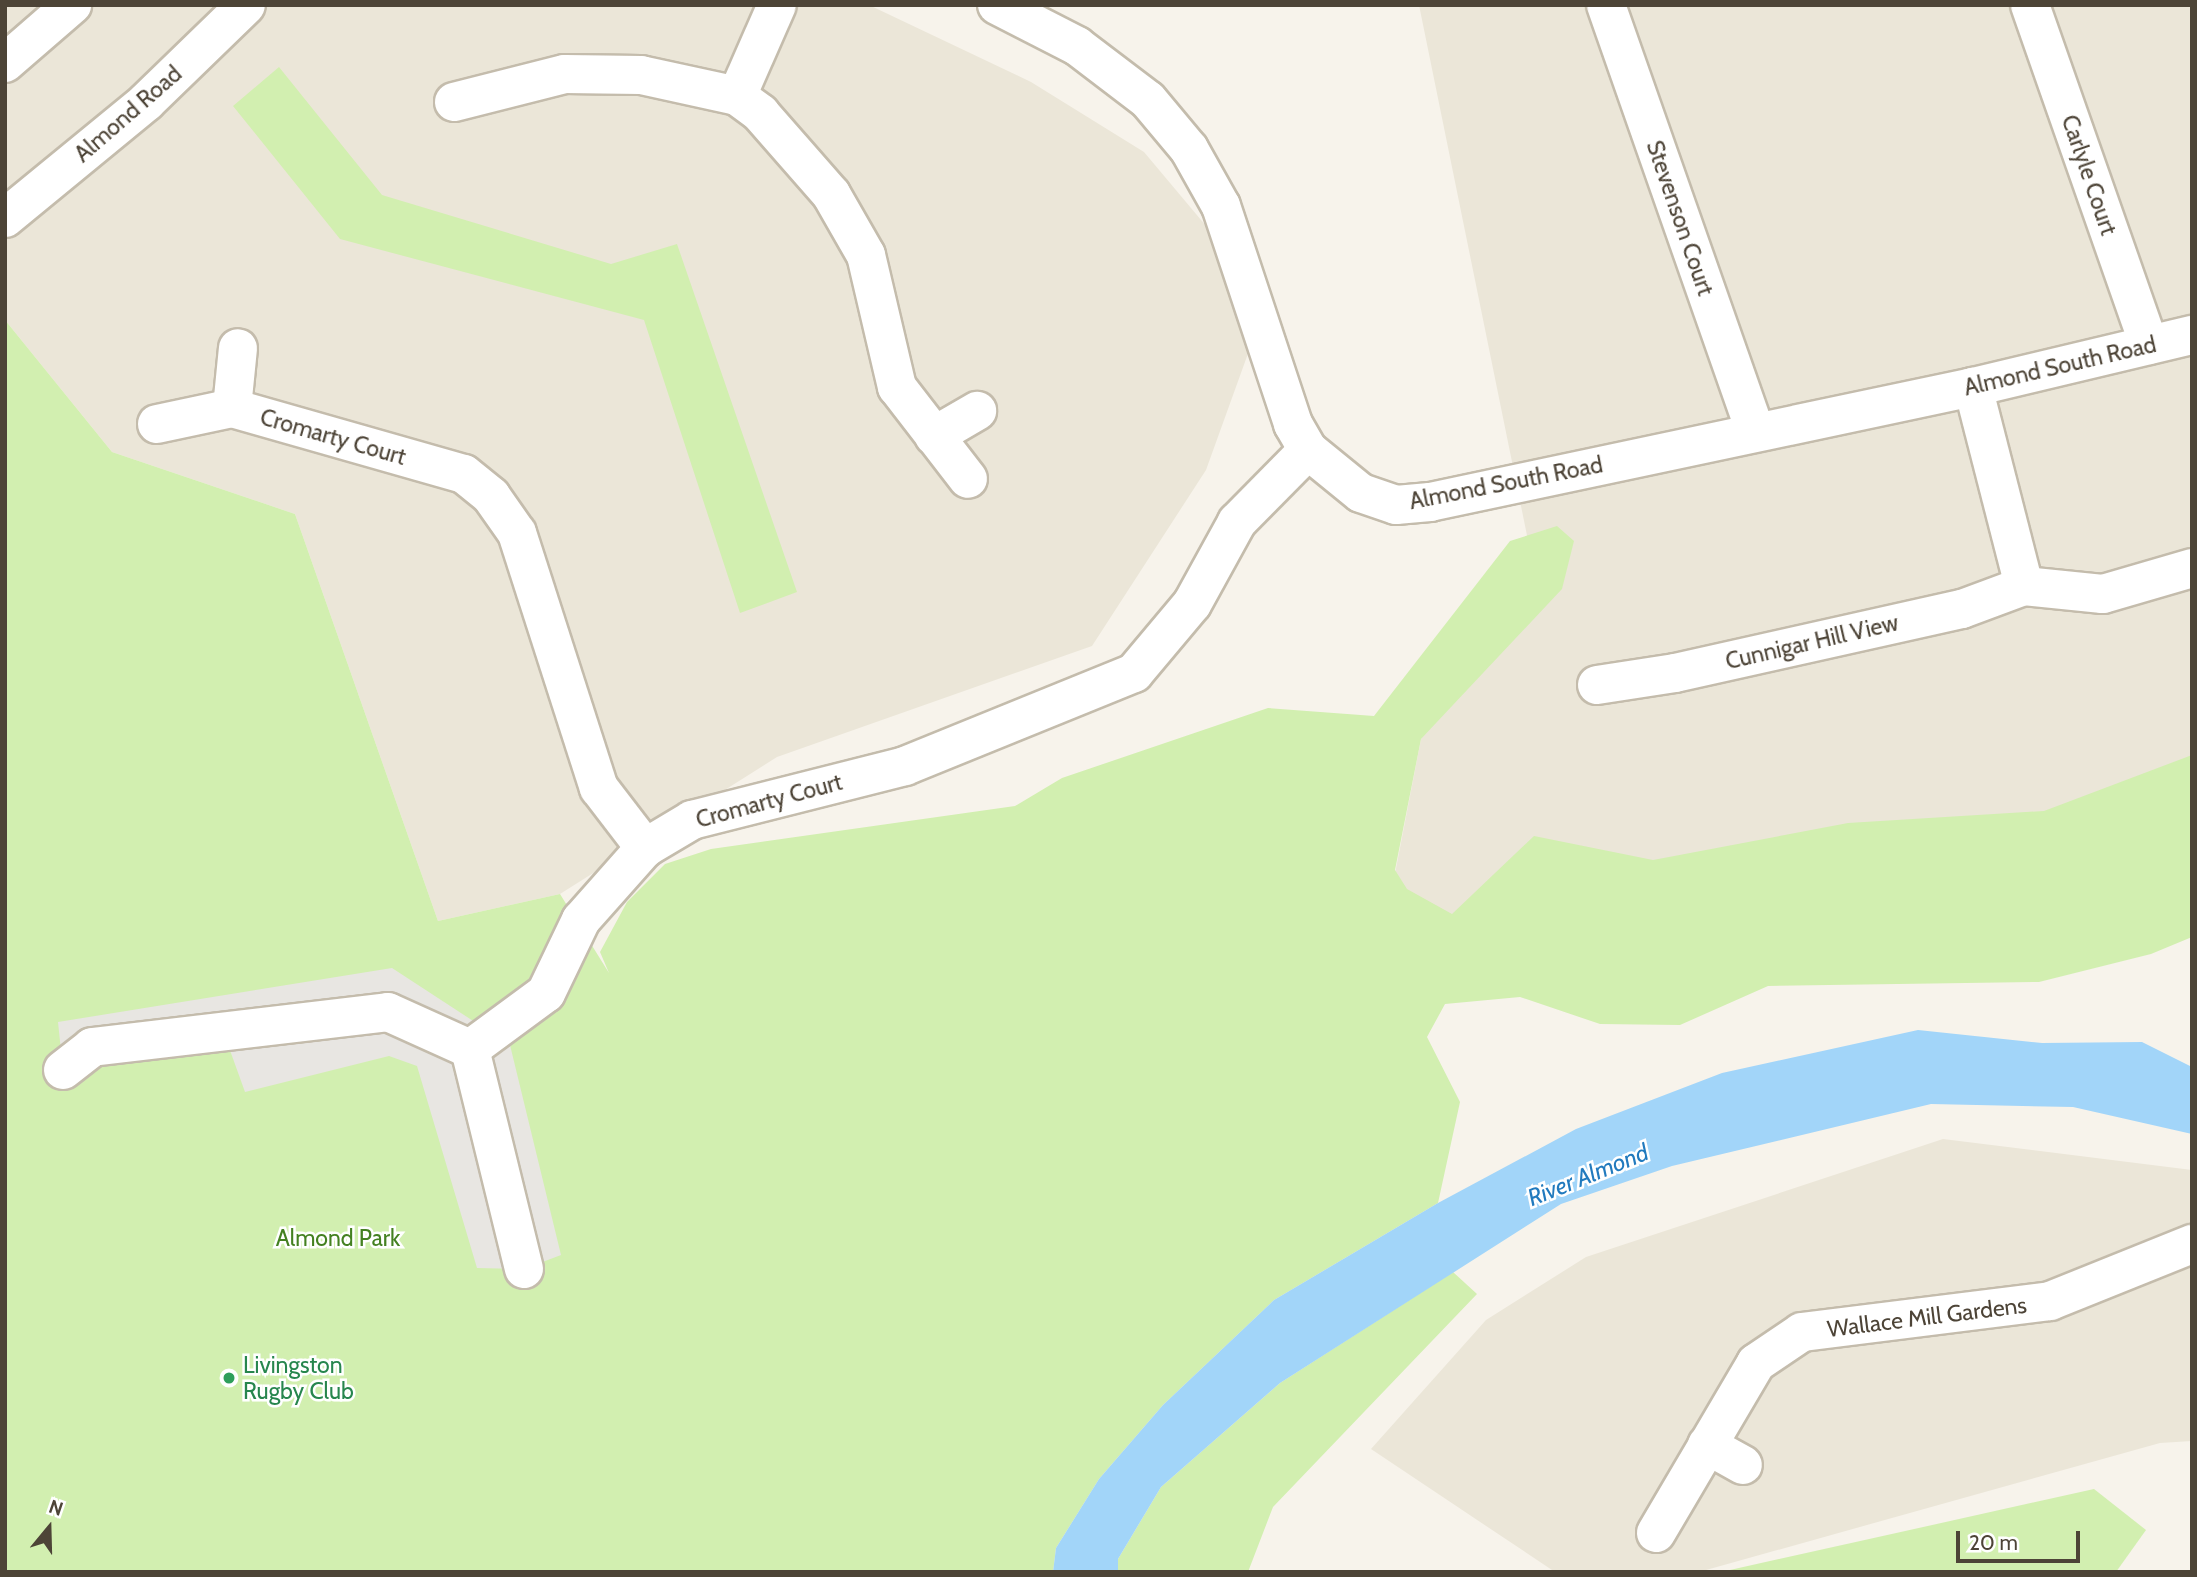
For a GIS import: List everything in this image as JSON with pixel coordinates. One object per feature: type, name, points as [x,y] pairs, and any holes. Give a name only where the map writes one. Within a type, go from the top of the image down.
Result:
[{"type":"street","points":[[5,63],[72,5]]},
{"type":"street","name":"Almond Road","points":[[5,218],[146,102],[246,5]]},
{"type":"street","points":[[737,96],[777,5]]},
{"type":"street","name":"Almond South Road","points":[[997,5],[1077,46],[1148,100],[1188,149],[1226,219],[1293,424],[1308,450],[1361,494],[1396,505],[1430,502],[1755,430],[1973,387],[2192,335]]},
{"type":"street","name":"Stevenson Court","points":[[1606,5],[1755,430]]},
{"type":"street","name":"Carlyle Court","points":[[2030,5],[2149,345]]},
{"type":"street","points":[[454,102],[565,74],[641,75],[737,96],[761,113],[831,194],[866,255],[897,387],[968,479]]},
{"type":"street","name":"Cromarty Court","points":[[232,408],[238,348]]},
{"type":"street","points":[[1973,387],[2024,586]]},
{"type":"street","name":"Cromarty Court","points":[[158,424],[232,408],[464,474],[491,496],[517,533],[599,788],[645,848],[692,820],[905,766],[1134,673],[1192,604],[1237,522],[1308,450]]},
{"type":"street","points":[[934,436],[977,411]]},
{"type":"street","name":"Cunnigar Hill View","points":[[1597,685],[1675,673],[1962,608],[2024,586],[2103,594],[2192,568]]},
{"type":"street","points":[[470,1049],[546,993],[580,920],[645,848]]},
{"type":"street","points":[[63,1070],[92,1047],[388,1012],[470,1049]]},
{"type":"street","points":[[470,1049],[524,1269]]},
{"type":"street","name":"Wallace Mill Gardens","points":[[1656,1534],[1756,1363],[1802,1332],[2050,1301],[2192,1244]]},
{"type":"street","points":[[1707,1445],[1743,1465]]},
{"type":"shaded area","points":[[5,5],[869,5],[1031,82],[1144,152],[1217,239],[1250,348],[1206,470],[1092,646],[777,757],[560,894],[438,921],[295,514],[112,452],[5,320]]},
{"type":"shaded area","points":[[1419,5],[2192,5],[2192,780],[1609,923],[1386,920],[1421,739],[1532,560]]},
{"type":"shaded area","points":[[392,968],[510,1045],[561,1255],[524,1269],[477,1268],[417,1066],[389,1056],[245,1092],[227,1042],[63,1070],[58,1022]]},
{"type":"shaded area","points":[[1943,1139],[2192,1170],[2192,1441],[2160,1443],[1699,1572],[1555,1572],[1371,1449],[1486,1320],[1586,1257]]},
{"type":"green space","points":[[279,67],[382,195],[611,264],[677,244],[797,592],[740,613],[644,320],[340,239],[233,106]]},
{"type":"green space","name":"Almond Park","points":[[5,320],[112,452],[295,514],[438,921],[560,894],[609,973],[600,952],[627,902],[665,864],[711,849],[1015,806],[1062,778],[1268,708],[1374,716],[1510,541],[1557,526],[1574,541],[1562,589],[1421,739],[1395,870],[1407,889],[1452,914],[1534,836],[1653,860],[1848,823],[2044,811],[2192,755],[2192,937],[2151,954],[2039,982],[1768,986],[1680,1025],[1600,1024],[1520,997],[1445,1004],[1427,1037],[1460,1102],[1438,1203],[1274,1300],[1163,1405],[1099,1479],[1056,1548],[1053,1572],[5,1572]]},
{"type":"green space","points":[[1453,1272],[1477,1294],[1273,1507],[1248,1572],[1118,1572],[1118,1559],[1161,1487],[1280,1383]]},
{"type":"green space","points":[[2094,1489],[2146,1530],[2116,1572],[1721,1572]]},
{"type":"water","name":"River Almond","points":[[1918,1030],[2042,1043],[2142,1042],[2192,1067],[2192,1134],[2073,1107],[1931,1104],[1672,1166],[1561,1204],[1280,1383],[1161,1487],[1118,1559],[1118,1572],[1053,1572],[1056,1548],[1099,1479],[1163,1405],[1274,1300],[1438,1203],[1576,1129],[1722,1073]]},
{"type":"place","name":"Livingston Rugby Club","points":[[229,1378]]}]
